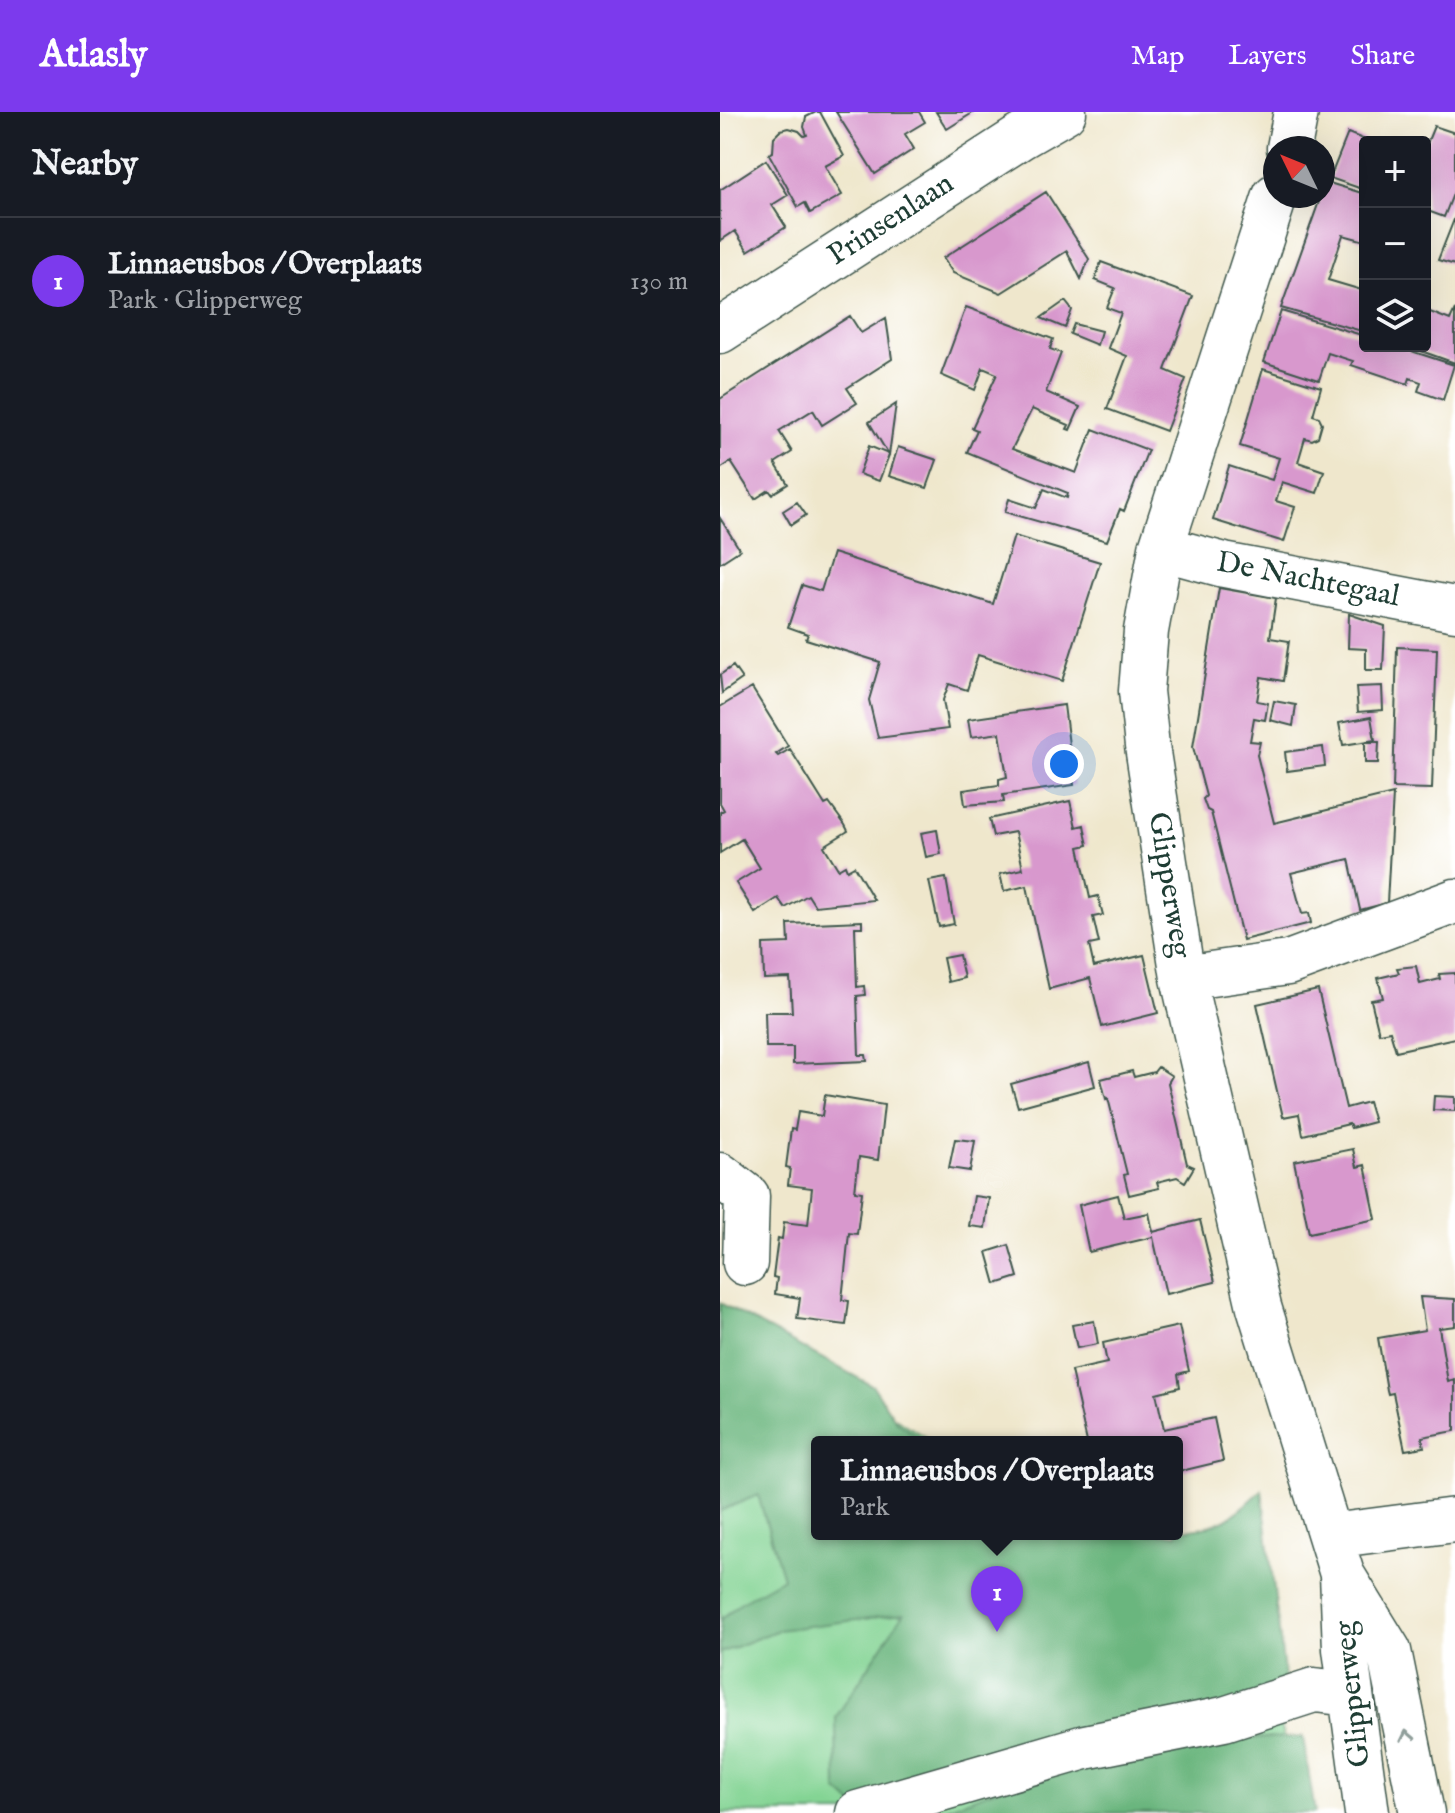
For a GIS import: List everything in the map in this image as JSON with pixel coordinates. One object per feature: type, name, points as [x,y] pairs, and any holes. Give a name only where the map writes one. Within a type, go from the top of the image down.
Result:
[{"type":"street","name":"Prinsenlaan","points":[[720,331],[1064,112]]},
{"type":"street","points":[[1291,136],[1296,112]]},
{"type":"street","name":"Glipperweg","points":[[1271,208],[1161,548],[1146,631],[1141,691],[1183,978],[1259,1307],[1336,1555],[1389,1651],[1422,1813]]},
{"type":"street","name":"De Nachtegaal","points":[[1161,548],[1224,565],[1455,609]]},
{"type":"street","points":[[1183,978],[1288,963],[1455,901]]},
{"type":"street","points":[[720,1175],[747,1196],[745,1263]]},
{"type":"street","points":[[1336,1555],[1455,1520]]},
{"type":"street","name":"Glipperweg","points":[[1336,1555],[1367,1813]]},
{"type":"street","points":[[858,1813],[1085,1747],[1224,1719],[1314,1690],[1351,1694]]},
{"type":"green space","points":[[720,1303],[873,1386],[897,1422],[917,1436],[811,1436],[811,1540],[1183,1540],[1183,1529],[1224,1520],[1262,1490],[1286,1689],[860,1811],[837,1790],[836,1717],[903,1614],[778,1630],[720,1653],[720,1620],[741,1602],[783,1578],[758,1495],[720,1511]]},
{"type":"green space","points":[[720,1334],[869,1402],[924,1436],[811,1436],[811,1540],[1183,1540],[1183,1534],[1266,1523],[1281,1725],[1306,1813],[720,1813]]},
{"type":"green space","points":[[1303,1737],[1315,1813],[933,1813],[1072,1761],[1229,1739]]},
{"type":"building","points":[[820,112],[844,156],[825,166],[842,195],[810,213],[805,203],[798,207],[769,154],[773,152],[774,137],[781,130],[789,128],[807,135],[804,127],[806,117]]},
{"type":"building","points":[[836,112],[919,112],[925,122],[905,134],[914,149],[875,174]]},
{"type":"building","points":[[936,112],[974,112],[947,129]]},
{"type":"building","points":[[1434,126],[1455,133],[1455,189],[1444,217],[1431,212],[1430,136]]},
{"type":"building","points":[[1348,133],[1359,138],[1359,188],[1335,180],[1335,166]]},
{"type":"building","points":[[766,160],[788,195],[772,205],[786,227],[748,251],[735,231],[720,241],[720,190]]},
{"type":"building","points":[[1335,185],[1359,192],[1359,239],[1343,235],[1328,280],[1359,289],[1359,330],[1281,308],[1317,208],[1335,208]]},
{"type":"building","points":[[1046,192],[1089,259],[1081,279],[1067,251],[1001,293],[953,273],[943,258]]},
{"type":"building","points":[[1455,217],[1455,265],[1438,260]]},
{"type":"building","points":[[1101,262],[1193,296],[1165,370],[1186,379],[1166,431],[1107,409],[1127,356],[1108,348],[1121,313],[1107,308],[1115,288],[1095,280]]},
{"type":"building","points":[[1065,301],[1072,310],[1065,328],[1041,318]]},
{"type":"building","points":[[966,307],[1053,339],[1050,349],[1061,353],[1046,392],[1080,407],[1070,430],[1067,429],[1069,425],[1032,409],[1012,449],[1076,473],[1093,429],[1148,450],[1124,511],[1120,509],[1107,541],[1005,512],[1009,499],[1036,508],[1044,489],[1067,498],[1068,493],[967,452],[977,430],[972,428],[997,374],[983,368],[975,390],[941,375]]},
{"type":"building","points":[[1455,309],[1455,363],[1424,352],[1431,352],[1431,312],[1450,320]]},
{"type":"building","points":[[1281,311],[1359,334],[1359,352],[1414,352],[1454,365],[1443,400],[1418,391],[1421,382],[1410,378],[1408,384],[1351,365],[1353,361],[1328,353],[1319,380],[1264,362]]},
{"type":"building","points":[[850,316],[861,333],[886,318],[892,359],[847,388],[857,403],[822,425],[813,410],[779,431],[792,452],[775,463],[788,484],[772,494],[769,490],[755,499],[731,462],[720,469],[720,399]]},
{"type":"building","points":[[1074,324],[1101,331],[1097,345],[1070,334]]},
{"type":"building","points":[[1263,369],[1321,387],[1313,415],[1319,417],[1322,423],[1318,437],[1312,440],[1305,438],[1298,462],[1324,471],[1317,493],[1282,482],[1276,501],[1295,507],[1284,542],[1213,520],[1229,466],[1272,480],[1279,458],[1240,446]]},
{"type":"building","points":[[896,404],[889,455],[879,481],[859,474],[869,446],[888,454],[869,422]]},
{"type":"building","points":[[898,447],[937,460],[927,488],[889,476]]},
{"type":"building","points":[[797,502],[806,515],[791,525],[783,511]]},
{"type":"building","points":[[720,518],[740,550],[720,563]]},
{"type":"building","points":[[1014,536],[1100,562],[1062,681],[978,655],[967,690],[949,684],[943,700],[948,729],[878,738],[869,700],[880,662],[806,639],[808,634],[788,627],[802,585],[821,591],[833,553],[993,604]]},
{"type":"building","points":[[1219,588],[1276,598],[1270,638],[1289,641],[1283,681],[1261,677],[1257,701],[1268,703],[1265,720],[1254,718],[1250,741],[1260,742],[1257,755],[1274,823],[1393,794],[1387,903],[1360,910],[1349,859],[1291,873],[1302,914],[1309,913],[1311,923],[1243,940],[1211,812],[1203,799],[1206,796],[1193,747]]},
{"type":"building","points":[[1349,614],[1385,626],[1383,670],[1366,670],[1366,649],[1348,648]]},
{"type":"building","points":[[1397,647],[1437,649],[1432,789],[1393,788]]},
{"type":"building","points":[[733,666],[742,679],[722,693],[720,675]]},
{"type":"building","points":[[1382,686],[1383,710],[1358,712],[1356,687]]},
{"type":"building","points":[[752,688],[788,746],[776,754],[778,756],[790,749],[825,805],[829,803],[848,831],[824,846],[838,869],[845,865],[847,870],[854,866],[874,900],[815,906],[808,895],[785,908],[778,898],[755,913],[736,883],[760,868],[742,839],[720,853],[720,812],[724,810],[720,803],[720,707]]},
{"type":"building","points":[[1274,701],[1296,705],[1293,726],[1270,720]]},
{"type":"building","points":[[1064,705],[1074,785],[1003,795],[1004,802],[965,805],[963,790],[999,785],[999,779],[1007,777],[1000,733],[971,737],[968,719]]},
{"type":"building","points":[[1371,717],[1375,740],[1343,745],[1339,723]]},
{"type":"building","points":[[1365,742],[1379,742],[1378,763],[1365,763]]},
{"type":"building","points":[[1323,747],[1325,766],[1287,771],[1285,752]]},
{"type":"building","points":[[1070,801],[1076,827],[1084,825],[1088,845],[1079,847],[1090,898],[1098,896],[1103,915],[1093,917],[1099,943],[1089,945],[1094,967],[1144,955],[1158,1013],[1102,1027],[1090,978],[1049,989],[1027,886],[1004,891],[1000,874],[1023,869],[1015,832],[993,836],[989,819]]},
{"type":"building","points":[[937,830],[941,854],[926,857],[921,833]]},
{"type":"building","points":[[946,878],[954,924],[939,927],[929,881]]},
{"type":"building","points":[[862,921],[862,927],[855,927],[857,987],[864,986],[865,995],[857,996],[859,1055],[866,1055],[867,1061],[793,1064],[793,1047],[766,1047],[765,1012],[792,1012],[790,978],[764,979],[763,944],[789,943],[788,924]]},
{"type":"building","points":[[959,955],[964,978],[948,982],[943,958]]},
{"type":"building","points":[[1416,966],[1420,984],[1440,979],[1439,974],[1455,973],[1455,1038],[1396,1051],[1390,1031],[1379,1033],[1371,1000],[1383,998],[1378,978],[1399,973],[1397,968]]},
{"type":"building","points":[[1318,990],[1346,1108],[1368,1102],[1374,1122],[1351,1128],[1349,1124],[1303,1135],[1299,1114],[1283,1117],[1257,1004]]},
{"type":"building","points":[[1089,1062],[1095,1086],[1018,1107],[1011,1084]]},
{"type":"building","points":[[1158,1067],[1172,1076],[1168,1083],[1187,1164],[1194,1167],[1185,1182],[1177,1177],[1157,1182],[1159,1188],[1129,1195],[1124,1175],[1127,1174],[1101,1079],[1132,1071],[1134,1077],[1154,1072]]},
{"type":"building","points":[[825,1095],[884,1105],[878,1160],[859,1157],[855,1191],[862,1192],[857,1234],[849,1233],[842,1300],[849,1301],[846,1325],[797,1319],[800,1298],[775,1294],[777,1278],[773,1277],[778,1238],[782,1239],[784,1222],[808,1225],[812,1188],[788,1185],[790,1168],[786,1167],[791,1129],[795,1130],[798,1112],[822,1116]]},
{"type":"building","points":[[1434,1096],[1455,1097],[1455,1111],[1433,1110]]},
{"type":"building","points":[[955,1139],[975,1141],[970,1171],[949,1168]]},
{"type":"building","points":[[1353,1149],[1357,1167],[1365,1165],[1376,1219],[1309,1233],[1294,1161]]},
{"type":"building","points":[[1118,1195],[1124,1218],[1149,1213],[1153,1232],[1200,1220],[1215,1282],[1166,1294],[1153,1237],[1089,1252],[1079,1205]]},
{"type":"building","points":[[974,1196],[989,1198],[985,1228],[969,1226]]},
{"type":"building","points":[[1009,1245],[1018,1277],[996,1284],[987,1252]]},
{"type":"building","points":[[1420,1297],[1455,1299],[1455,1326],[1439,1328],[1448,1382],[1455,1380],[1455,1431],[1422,1437],[1424,1447],[1405,1450],[1393,1393],[1388,1394],[1387,1390],[1378,1338],[1425,1330]]},
{"type":"building","points":[[1094,1321],[1098,1344],[1077,1348],[1072,1325]]},
{"type":"building","points":[[1179,1326],[1189,1371],[1178,1374],[1180,1387],[1156,1393],[1164,1429],[1214,1418],[1223,1461],[1183,1471],[1183,1436],[1086,1436],[1071,1371],[1107,1363],[1103,1343]]},
{"type":"place","name":"Linnaeusbos / Overplaats","points":[[997,1632]]}]
